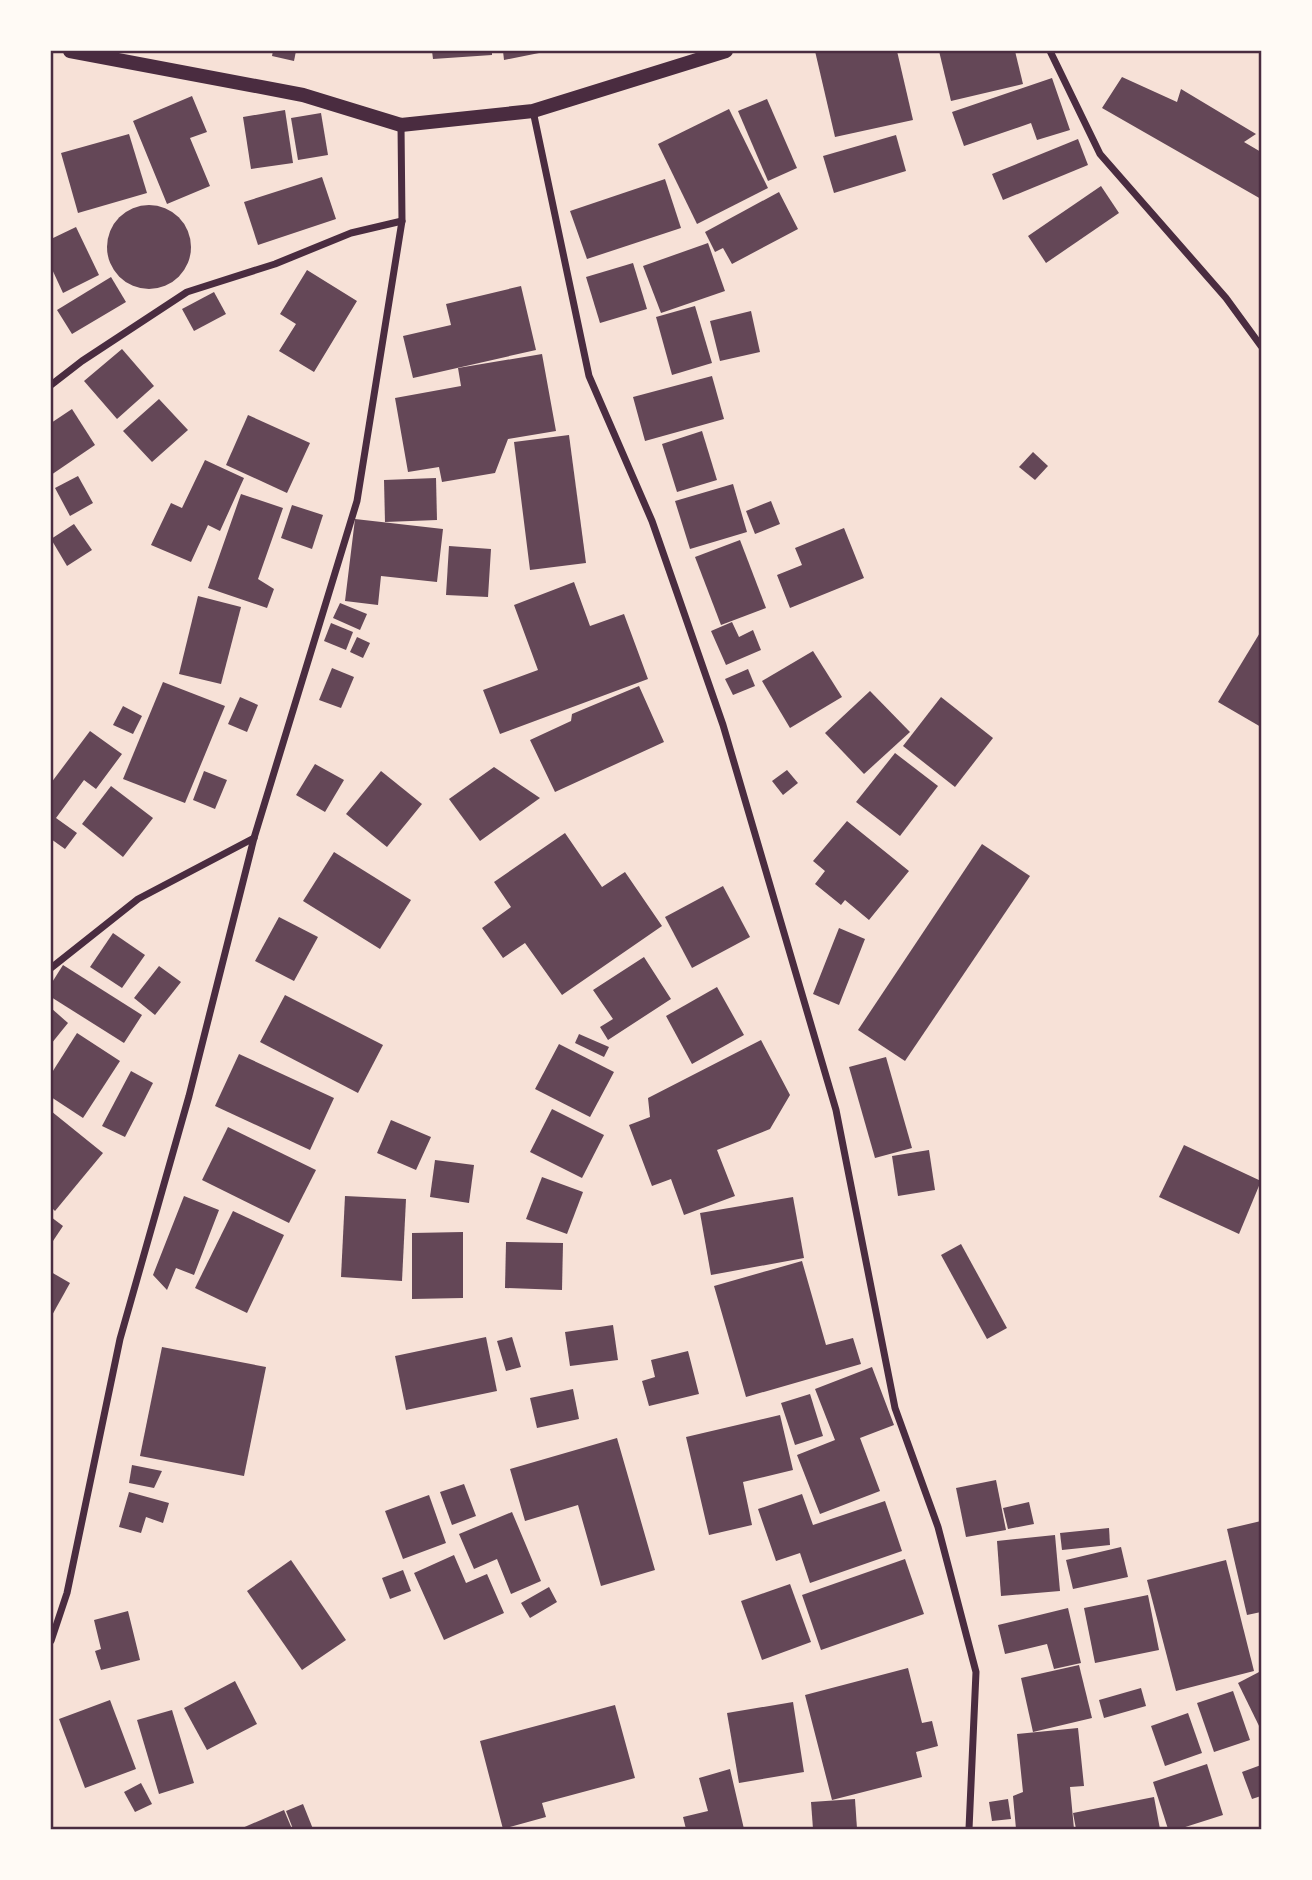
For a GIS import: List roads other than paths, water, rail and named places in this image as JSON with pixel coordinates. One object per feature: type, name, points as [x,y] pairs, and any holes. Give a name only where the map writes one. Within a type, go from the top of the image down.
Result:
[{"type":"main road","points":[[70,51],[303,95],[401,125],[533,111],[726,51]]},
{"type":"street","points":[[1050,51],[1100,154],[1226,298],[1261,346]]},
{"type":"street","points":[[533,111],[589,376],[652,521],[723,725],[836,1110],[895,1408],[938,1527],[976,1672],[969,1829]]},
{"type":"street","points":[[51,1642],[66,1593],[120,1339],[188,1096],[254,838],[357,500],[402,221],[401,125]]},
{"type":"street","points":[[51,385],[82,361],[187,292],[275,264],[351,233],[402,221]]},
{"type":"street","points":[[51,968],[138,899],[254,838]]}]
